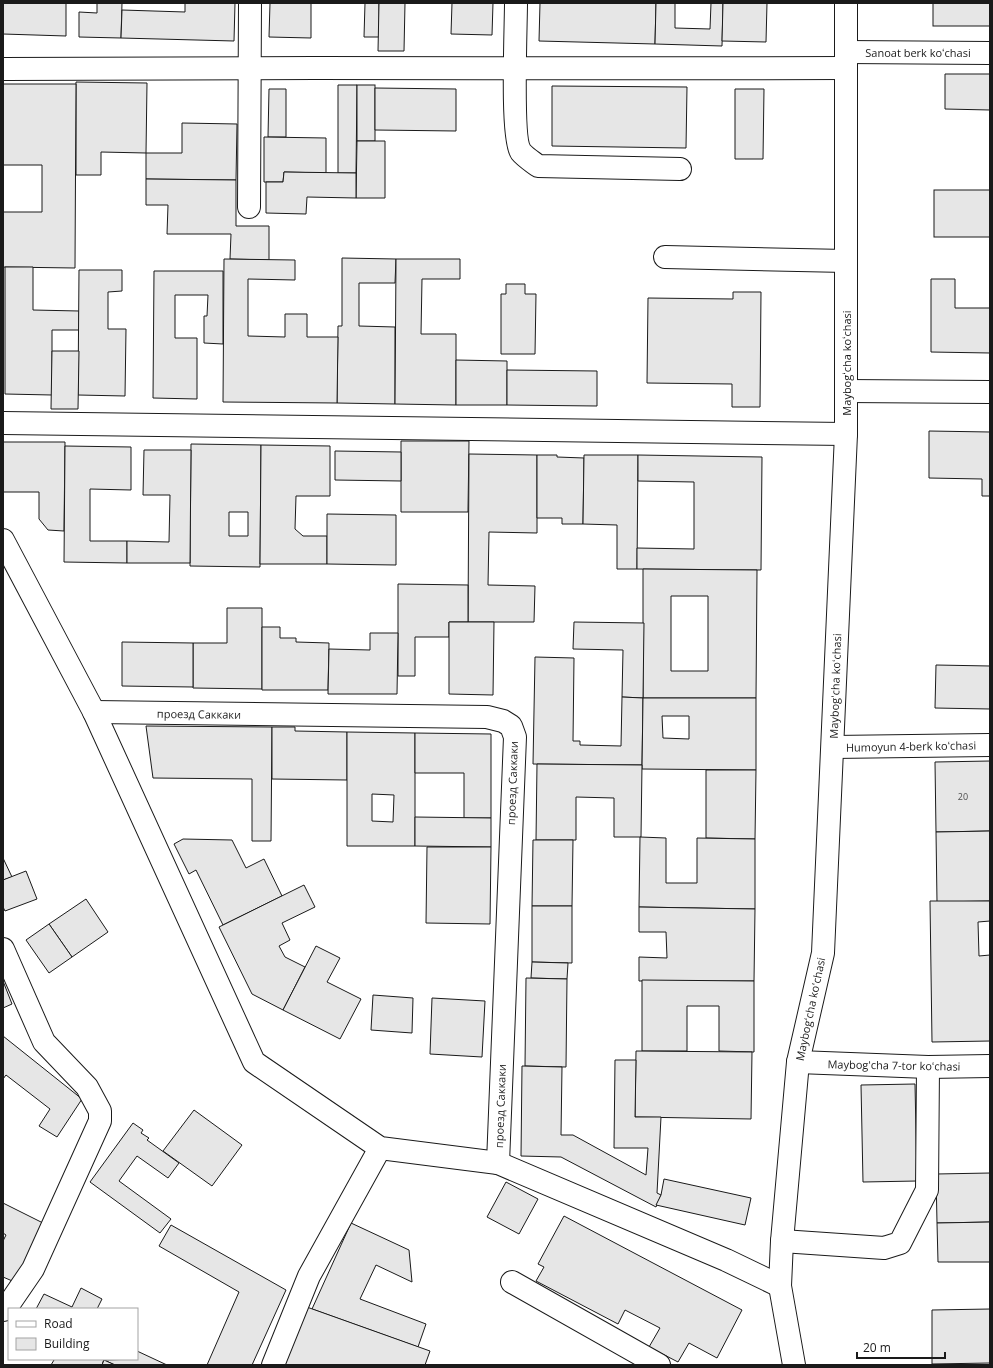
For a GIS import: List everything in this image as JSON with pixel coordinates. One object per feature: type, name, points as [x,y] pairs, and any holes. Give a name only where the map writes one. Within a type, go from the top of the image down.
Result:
[{"type":"street","points":[[249,207],[250,3]]},
{"type":"street","points":[[516,3],[516,138],[521,152],[538,166],[680,169]]},
{"type":"street","name":"Maybogʻcha koʻchasi","points":[[794,1365],[780,1286],[782,1241],[798,1062],[823,953],[846,434],[846,3]]},
{"type":"street","name":"Sanoat berk koʻchasi","points":[[3,69],[250,67],[515,69],[846,60],[990,53]]},
{"type":"street","points":[[665,257],[846,262]]},
{"type":"street","points":[[846,392],[990,392]]},
{"type":"street","points":[[3,423],[846,434]]},
{"type":"street","points":[[3,540],[94,712],[254,1062],[380,1148],[498,1163],[726,1260],[780,1286]]},
{"type":"street","name":"проезд Саккаки","points":[[94,712],[488,717],[503,721],[511,726],[515,737],[498,1163]]},
{"type":"street","name":"Humoyun 4-berk koʻchasi","points":[[833,747],[990,745]]},
{"type":"street","points":[[3,949],[44,1042],[87,1086],[100,1111],[100,1121],[33,1269],[9,1304],[3,1310]]},
{"type":"street","name":"Maybogʻcha 7-tor koʻchasi","points":[[798,1062],[928,1067],[990,1066]]},
{"type":"street","points":[[782,1241],[884,1248],[900,1243],[927,1190],[928,1067]]},
{"type":"street","points":[[273,1365],[309,1276],[380,1148]]},
{"type":"street","points":[[512,1282],[659,1365]]},
{"type":"building","points":[[3,3],[66,3],[66,36],[3,34]]},
{"type":"building","points":[[97,3],[122,3],[121,38],[79,37],[79,12],[97,13]]},
{"type":"building","points":[[185,3],[235,3],[234,41],[121,38],[122,10],[185,12]]},
{"type":"building","points":[[270,3],[311,3],[311,38],[269,37]]},
{"type":"building","points":[[365,3],[379,3],[379,37],[364,37]]},
{"type":"building","points":[[379,3],[405,3],[404,51],[378,51]]},
{"type":"building","points":[[452,3],[493,3],[492,35],[451,34]]},
{"type":"building","points":[[540,3],[656,3],[655,44],[539,41]]},
{"type":"building","points":[[656,3],[675,3],[675,28],[710,29],[711,3],[723,3],[722,46],[655,44]]},
{"type":"building","points":[[723,3],[767,3],[766,42],[722,41]]},
{"type":"building","points":[[933,3],[990,3],[990,26],[933,26]]},
{"type":"building","points":[[945,74],[990,74],[990,110],[945,109]]},
{"type":"building","points":[[76,82],[147,83],[146,153],[101,152],[101,175],[76,175]]},
{"type":"building","points":[[3,84],[76,84],[75,268],[3,267],[3,212],[42,212],[42,165],[3,165]]},
{"type":"building","points":[[338,85],[357,85],[356,173],[338,173]]},
{"type":"building","points":[[357,85],[375,85],[375,141],[357,141]]},
{"type":"building","points":[[552,86],[687,87],[686,148],[552,146]]},
{"type":"building","points":[[375,88],[456,89],[456,131],[375,130]]},
{"type":"building","points":[[269,89],[286,89],[286,137],[268,137]]},
{"type":"building","points":[[735,89],[764,89],[763,159],[735,159]]},
{"type":"building","points":[[182,123],[237,124],[236,180],[146,179],[146,153],[182,153]]},
{"type":"building","points":[[264,137],[326,138],[326,173],[284,172],[283,182],[264,182]]},
{"type":"building","points":[[357,141],[385,141],[385,198],[356,198]]},
{"type":"building","points":[[284,172],[356,173],[356,198],[307,197],[306,214],[266,213],[266,182],[283,182]]},
{"type":"building","points":[[146,179],[236,180],[236,226],[269,226],[269,260],[230,259],[231,234],[167,234],[168,205],[146,205]]},
{"type":"building","points":[[934,190],[990,190],[990,237],[934,237]]},
{"type":"building","points":[[342,258],[396,259],[395,283],[359,283],[359,326],[395,327],[395,404],[337,403],[338,326],[342,326]]},
{"type":"building","points":[[224,259],[295,260],[295,280],[248,279],[248,336],[285,337],[285,314],[307,314],[307,337],[338,337],[337,403],[223,402]]},
{"type":"building","points":[[396,259],[460,259],[460,279],[422,279],[421,334],[456,334],[456,405],[395,404]]},
{"type":"building","points":[[5,267],[33,267],[33,310],[79,311],[79,330],[52,330],[52,395],[5,394]]},
{"type":"building","points":[[79,270],[122,270],[122,291],[108,292],[108,329],[126,329],[125,396],[78,395]]},
{"type":"building","points":[[154,271],[223,271],[223,344],[204,343],[204,316],[207,316],[208,295],[175,295],[175,338],[197,338],[197,399],[153,398]]},
{"type":"building","points":[[931,279],[955,279],[955,308],[990,308],[990,353],[931,352]]},
{"type":"building","points":[[506,284],[525,284],[525,294],[536,294],[535,354],[501,354],[501,294],[506,294]]},
{"type":"building","points":[[733,292],[761,292],[760,407],[732,407],[732,384],[647,383],[648,298],[733,299]]},
{"type":"building","points":[[52,351],[79,351],[78,409],[51,409]]},
{"type":"building","points":[[456,360],[507,361],[507,405],[456,405]]},
{"type":"building","points":[[507,370],[597,371],[597,406],[507,405]]},
{"type":"building","points":[[929,431],[990,432],[990,496],[982,496],[982,479],[929,478]]},
{"type":"building","points":[[401,441],[469,441],[468,512],[401,512]]},
{"type":"building","points":[[3,442],[65,442],[64,531],[48,530],[39,519],[39,492],[3,492]]},
{"type":"building","points":[[191,444],[261,445],[260,567],[190,566]],"holes":[[[229,512],[248,512],[248,536],[229,536]]]},
{"type":"building","points":[[261,445],[330,446],[330,496],[296,496],[295,529],[303,536],[327,536],[327,564],[260,564]]},
{"type":"building","points":[[65,446],[131,447],[131,490],[90,489],[90,541],[127,541],[127,563],[64,562]]},
{"type":"building","points":[[144,450],[191,450],[190,563],[127,563],[127,541],[169,542],[170,495],[143,495]]},
{"type":"building","points":[[335,451],[401,452],[401,481],[335,480]]},
{"type":"building","points":[[469,454],[537,455],[537,533],[489,532],[488,585],[535,586],[534,622],[468,622]]},
{"type":"building","points":[[537,455],[557,455],[557,457],[584,458],[583,524],[562,524],[562,518],[537,518]]},
{"type":"building","points":[[584,455],[638,455],[637,569],[617,569],[617,525],[583,524]]},
{"type":"building","points":[[638,455],[762,457],[761,570],[637,569],[637,548],[694,549],[694,482],[638,481]]},
{"type":"building","points":[[327,514],[396,515],[396,565],[327,564]]},
{"type":"building","points":[[643,569],[757,570],[756,698],[643,698]],"holes":[[[671,596],[708,596],[708,671],[671,671]]]},
{"type":"building","points":[[398,584],[468,585],[468,622],[449,622],[449,637],[415,637],[415,676],[398,676]]},
{"type":"building","points":[[227,608],[262,608],[262,689],[193,688],[193,643],[227,643]]},
{"type":"building","points":[[449,622],[494,622],[493,695],[449,694]]},
{"type":"building","points":[[574,622],[644,623],[643,698],[622,697],[623,650],[573,649]]},
{"type":"building","points":[[262,627],[280,627],[280,638],[296,638],[296,642],[329,643],[328,690],[262,690]]},
{"type":"building","points":[[370,633],[398,633],[397,694],[328,694],[329,649],[370,650]]},
{"type":"building","points":[[122,642],[193,643],[193,687],[122,686]]},
{"type":"building","points":[[535,657],[574,658],[573,741],[580,741],[580,745],[621,746],[622,697],[643,698],[642,765],[533,764]]},
{"type":"building","points":[[936,665],[990,666],[990,709],[935,708]]},
{"type":"building","points":[[643,698],[756,698],[756,770],[642,769]],"holes":[[[662,716],[689,716],[689,739],[663,738]]]},
{"type":"building","points":[[146,726],[272,727],[271,841],[252,841],[252,779],[153,778]]},
{"type":"building","points":[[272,727],[295,727],[295,731],[347,732],[347,780],[272,779]]},
{"type":"building","points":[[347,732],[415,733],[415,846],[347,846]],"holes":[[[372,794],[394,795],[393,822],[372,821]]]},
{"type":"building","points":[[415,733],[491,734],[491,818],[464,818],[464,773],[415,773]]},
{"type":"building","points":[[990,761],[990,831],[936,832],[935,762]]},
{"type":"building","points":[[537,764],[642,765],[641,837],[614,837],[614,798],[576,797],[576,840],[536,840]]},
{"type":"building","points":[[706,770],[756,770],[755,839],[706,838]]},
{"type":"building","points":[[415,817],[491,818],[491,847],[415,846]]},
{"type":"building","points":[[990,831],[990,901],[937,902],[936,832]]},
{"type":"building","points":[[640,837],[666,838],[666,883],[697,883],[697,838],[755,839],[755,909],[639,907]]},
{"type":"building","points":[[183,839],[232,840],[246,868],[264,859],[282,896],[223,925],[196,870],[189,874],[174,844]]},
{"type":"building","points":[[533,840],[573,840],[572,906],[532,906]]},
{"type":"building","points":[[427,847],[491,847],[490,924],[426,923]]},
{"type":"building","points":[[3,858],[12,877],[3,880]]},
{"type":"building","points":[[26,871],[37,899],[5,911],[3,907],[3,880]]},
{"type":"building","points":[[304,885],[315,907],[282,923],[290,940],[279,946],[285,957],[305,967],[283,1010],[252,994],[219,927]]},
{"type":"building","points":[[86,899],[108,932],[72,957],[49,924]]},
{"type":"building","points":[[930,901],[990,901],[990,921],[978,922],[979,956],[990,955],[990,1041],[932,1042]]},
{"type":"building","points":[[532,906],[572,906],[572,963],[532,962]]},
{"type":"building","points":[[639,907],[755,909],[754,981],[639,981],[639,957],[667,958],[666,932],[639,932]]},
{"type":"building","points":[[49,924],[72,957],[49,973],[26,940]]},
{"type":"building","points":[[316,946],[340,958],[327,982],[361,999],[340,1039],[283,1010]]},
{"type":"building","points":[[532,962],[568,963],[567,979],[531,978]]},
{"type":"building","points":[[526,978],[567,979],[566,1067],[525,1066]]},
{"type":"building","points":[[642,980],[754,981],[754,1052],[719,1051],[719,1006],[687,1006],[687,1051],[642,1051]]},
{"type":"building","points":[[3,981],[12,1004],[3,1008]]},
{"type":"building","points":[[373,995],[413,998],[412,1033],[371,1030]]},
{"type":"building","points":[[432,998],[485,1001],[482,1057],[430,1054]]},
{"type":"building","points":[[3,1036],[82,1099],[57,1137],[39,1126],[50,1109],[6,1075],[3,1079]]},
{"type":"building","points":[[636,1051],[752,1052],[751,1119],[635,1117]]},
{"type":"building","points":[[615,1060],[636,1060],[635,1117],[661,1117],[657,1193],[661,1195],[656,1207],[561,1157],[521,1156],[522,1066],[562,1067],[561,1135],[573,1135],[646,1175],[648,1148],[614,1148]]},
{"type":"building","points":[[915,1084],[917,1181],[863,1182],[861,1085]]},
{"type":"building","points":[[194,1110],[242,1145],[212,1186],[163,1151]]},
{"type":"building","points":[[133,1123],[143,1130],[141,1133],[149,1138],[147,1140],[179,1163],[168,1178],[137,1156],[119,1181],[171,1219],[160,1233],[90,1182]]},
{"type":"building","points":[[990,1173],[990,1222],[937,1223],[936,1174]]},
{"type":"building","points":[[664,1179],[751,1198],[745,1225],[656,1205],[661,1195]]},
{"type":"building","points":[[506,1182],[538,1199],[519,1234],[487,1217]]},
{"type":"building","points":[[3,1203],[43,1223],[17,1283],[3,1277],[3,1241],[6,1235],[3,1233]]},
{"type":"building","points":[[564,1216],[742,1310],[717,1358],[689,1343],[678,1362],[649,1347],[660,1328],[625,1310],[618,1324],[536,1281],[544,1267],[538,1264]]},
{"type":"building","points":[[990,1222],[990,1262],[938,1262],[937,1223]]},
{"type":"building","points":[[351,1223],[409,1250],[412,1282],[376,1265],[360,1299],[426,1324],[418,1347],[312,1309]]},
{"type":"building","points":[[171,1225],[286,1290],[252,1365],[207,1365],[239,1292],[159,1246]]},
{"type":"building","points":[[81,1288],[102,1299],[98,1308],[37,1308],[44,1294],[72,1307]]},
{"type":"building","points":[[304,1306],[430,1351],[425,1365],[283,1365]]},
{"type":"building","points":[[990,1309],[990,1363],[932,1364],[932,1310]]},
{"type":"building","points":[[138,1351],[167,1365],[115,1365],[104,1360],[138,1360]]},
{"type":"building","points":[[54,1360],[104,1360],[102,1365],[51,1365]]},
{"type":"building","points":[[104,1360],[115,1365],[102,1365]]}]
